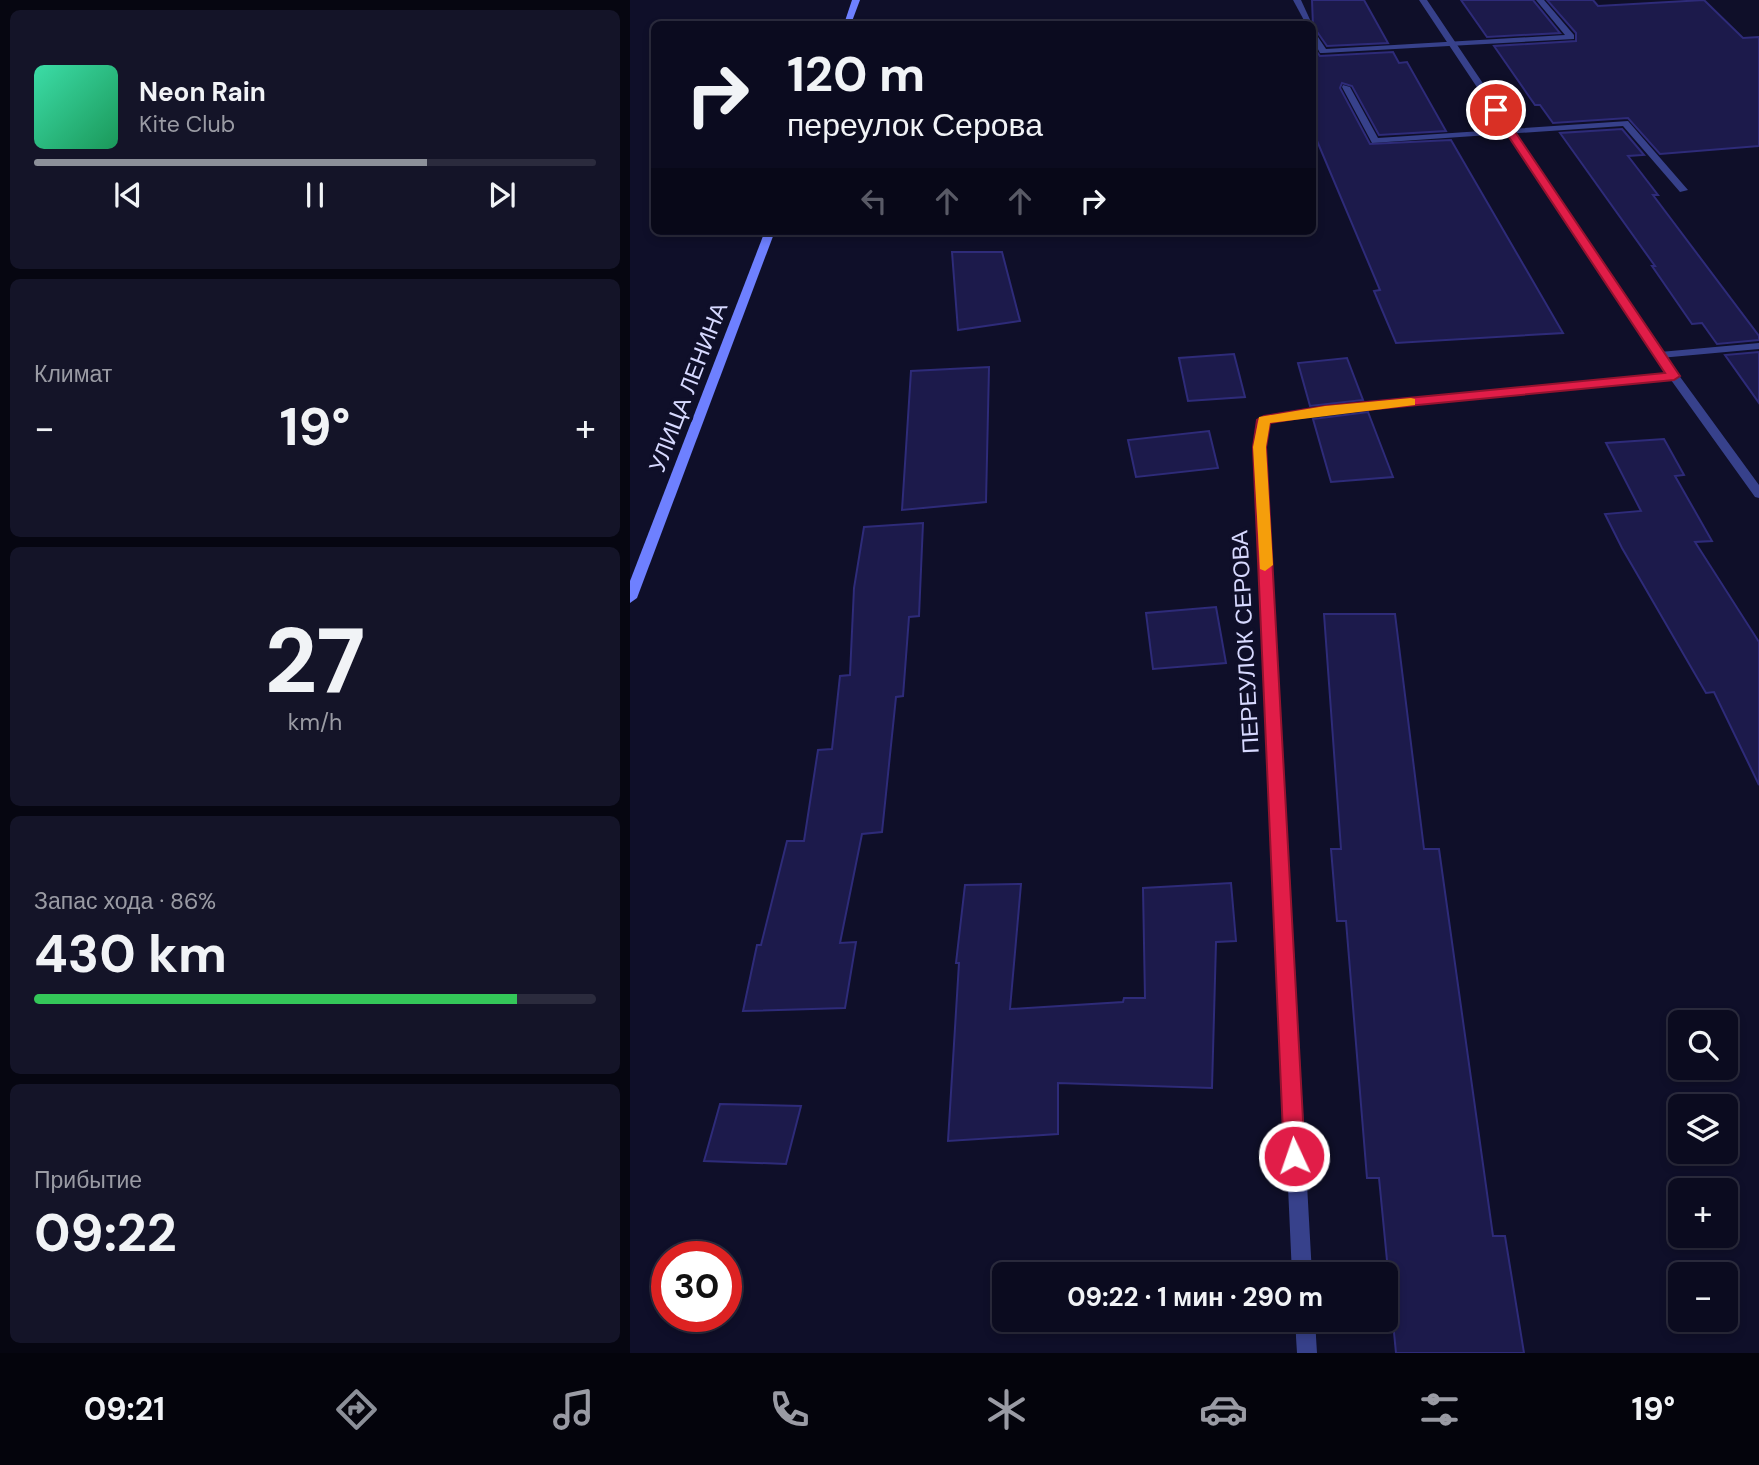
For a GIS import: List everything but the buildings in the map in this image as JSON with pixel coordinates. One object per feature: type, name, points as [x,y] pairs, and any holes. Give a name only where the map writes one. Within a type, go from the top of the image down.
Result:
[{"type":"main road","points":[[848,21],[856,0]]},
{"type":"main road","name":"УЛИЦА ЛЕНИНА","points":[[630,598],[768,235]]},
{"type":"street","points":[[1297,0],[1308,21]]},
{"type":"street","points":[[1423,0],[1674,376],[1759,494]]},
{"type":"street","points":[[1316,38],[1323,51],[1571,37],[1540,0]]},
{"type":"street","points":[[1346,87],[1375,141],[1625,123],[1684,190]]},
{"type":"street","points":[[1660,355],[1759,346]]},
{"type":"street","name":"ПЕРЕУЛОК СЕРОВА","points":[[1301,1262],[1259,447],[1264,420],[1325,410],[1674,376]]},
{"type":"street","points":[[1306,1332],[1307,1353]]},
{"type":"slow traffic","points":[[1265,565],[1259,447],[1264,420],[1325,410],[1411,402]]},
{"type":"route","points":[[1294,1156],[1259,447],[1264,420],[1325,410],[1674,376],[1496,110]]}]
